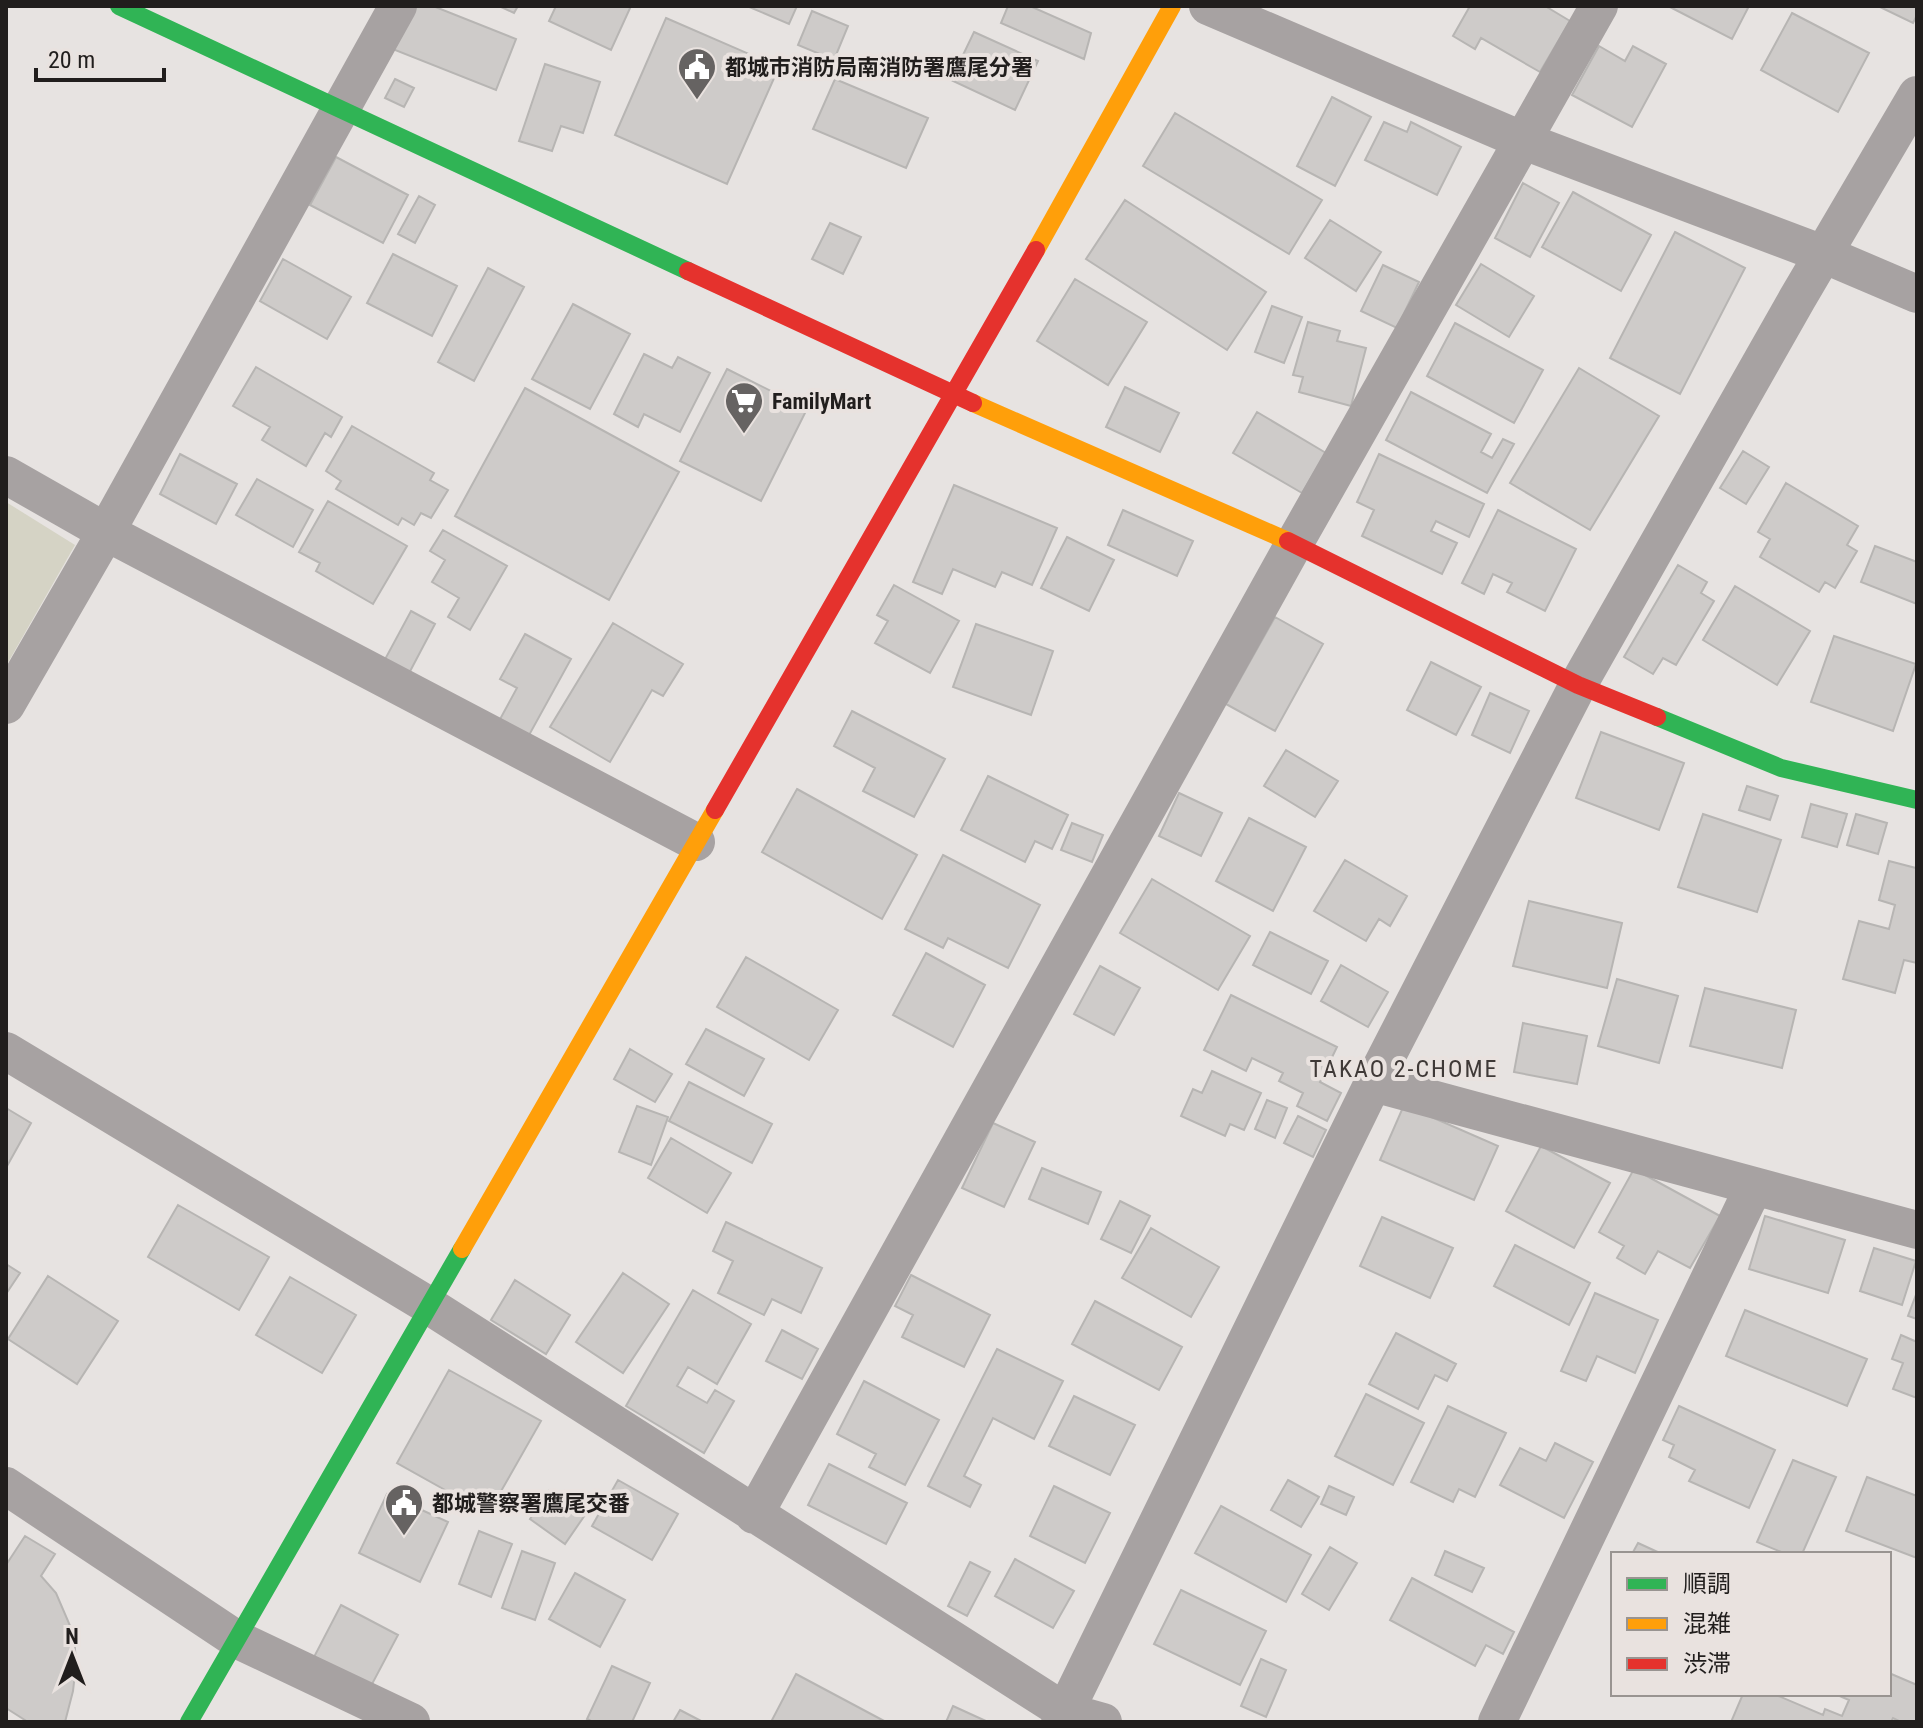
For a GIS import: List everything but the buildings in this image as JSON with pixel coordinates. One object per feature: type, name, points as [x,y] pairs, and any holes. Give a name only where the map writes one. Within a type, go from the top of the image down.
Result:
[{"type":"street","points":[[119,6],[955,395],[1294,544],[1578,685],[1781,768],[1917,800]]},
{"type":"street","points":[[6,705],[106,532],[398,6]]},
{"type":"street","points":[[189,1722],[955,395],[1172,6]]},
{"type":"street","points":[[1208,6],[1524,141],[1823,254],[1917,294]]},
{"type":"street","points":[[754,1515],[1294,544],[1599,6]]},
{"type":"street","points":[[1062,1717],[1373,1083],[1578,685],[1917,95]]},
{"type":"street","points":[[6,475],[106,532],[696,842]]},
{"type":"street","points":[[6,1051],[428,1305],[1062,1717],[1103,1722]]},
{"type":"street","points":[[1373,1083],[1917,1230]]},
{"type":"street","points":[[1497,1722],[1754,1186]]},
{"type":"street","points":[[6,1486],[236,1639],[411,1722]]},
{"type":"shaded area","points":[[6,502],[75,545],[6,666]]},
{"type":"traffic: fast","points":[[119,6],[688,271]]},
{"type":"traffic: fast","points":[[1657,717],[1781,768],[1917,800]]},
{"type":"traffic: fast","points":[[189,1722],[462,1249]]},
{"type":"traffic: slow","points":[[1036,250],[1172,6]]},
{"type":"traffic: slow","points":[[973,403],[1288,541]]},
{"type":"traffic: slow","points":[[462,1249],[715,810]]},
{"type":"traffic: jam","points":[[715,810],[1036,250]]},
{"type":"traffic: jam","points":[[688,271],[973,403]]},
{"type":"traffic: jam","points":[[1288,541],[1578,685],[1657,717]]},
{"type":"place","name":"都城市消防局南消防署鷹尾分署","points":[[697,101]]},
{"type":"place","name":"FamilyMart","points":[[744,435]]},
{"type":"place","name":"都城警察署鷹尾交番","points":[[404,1537]]},
{"type":"district","name":"TAKAO 2-CHOME","points":[[1404,1069]]}]
